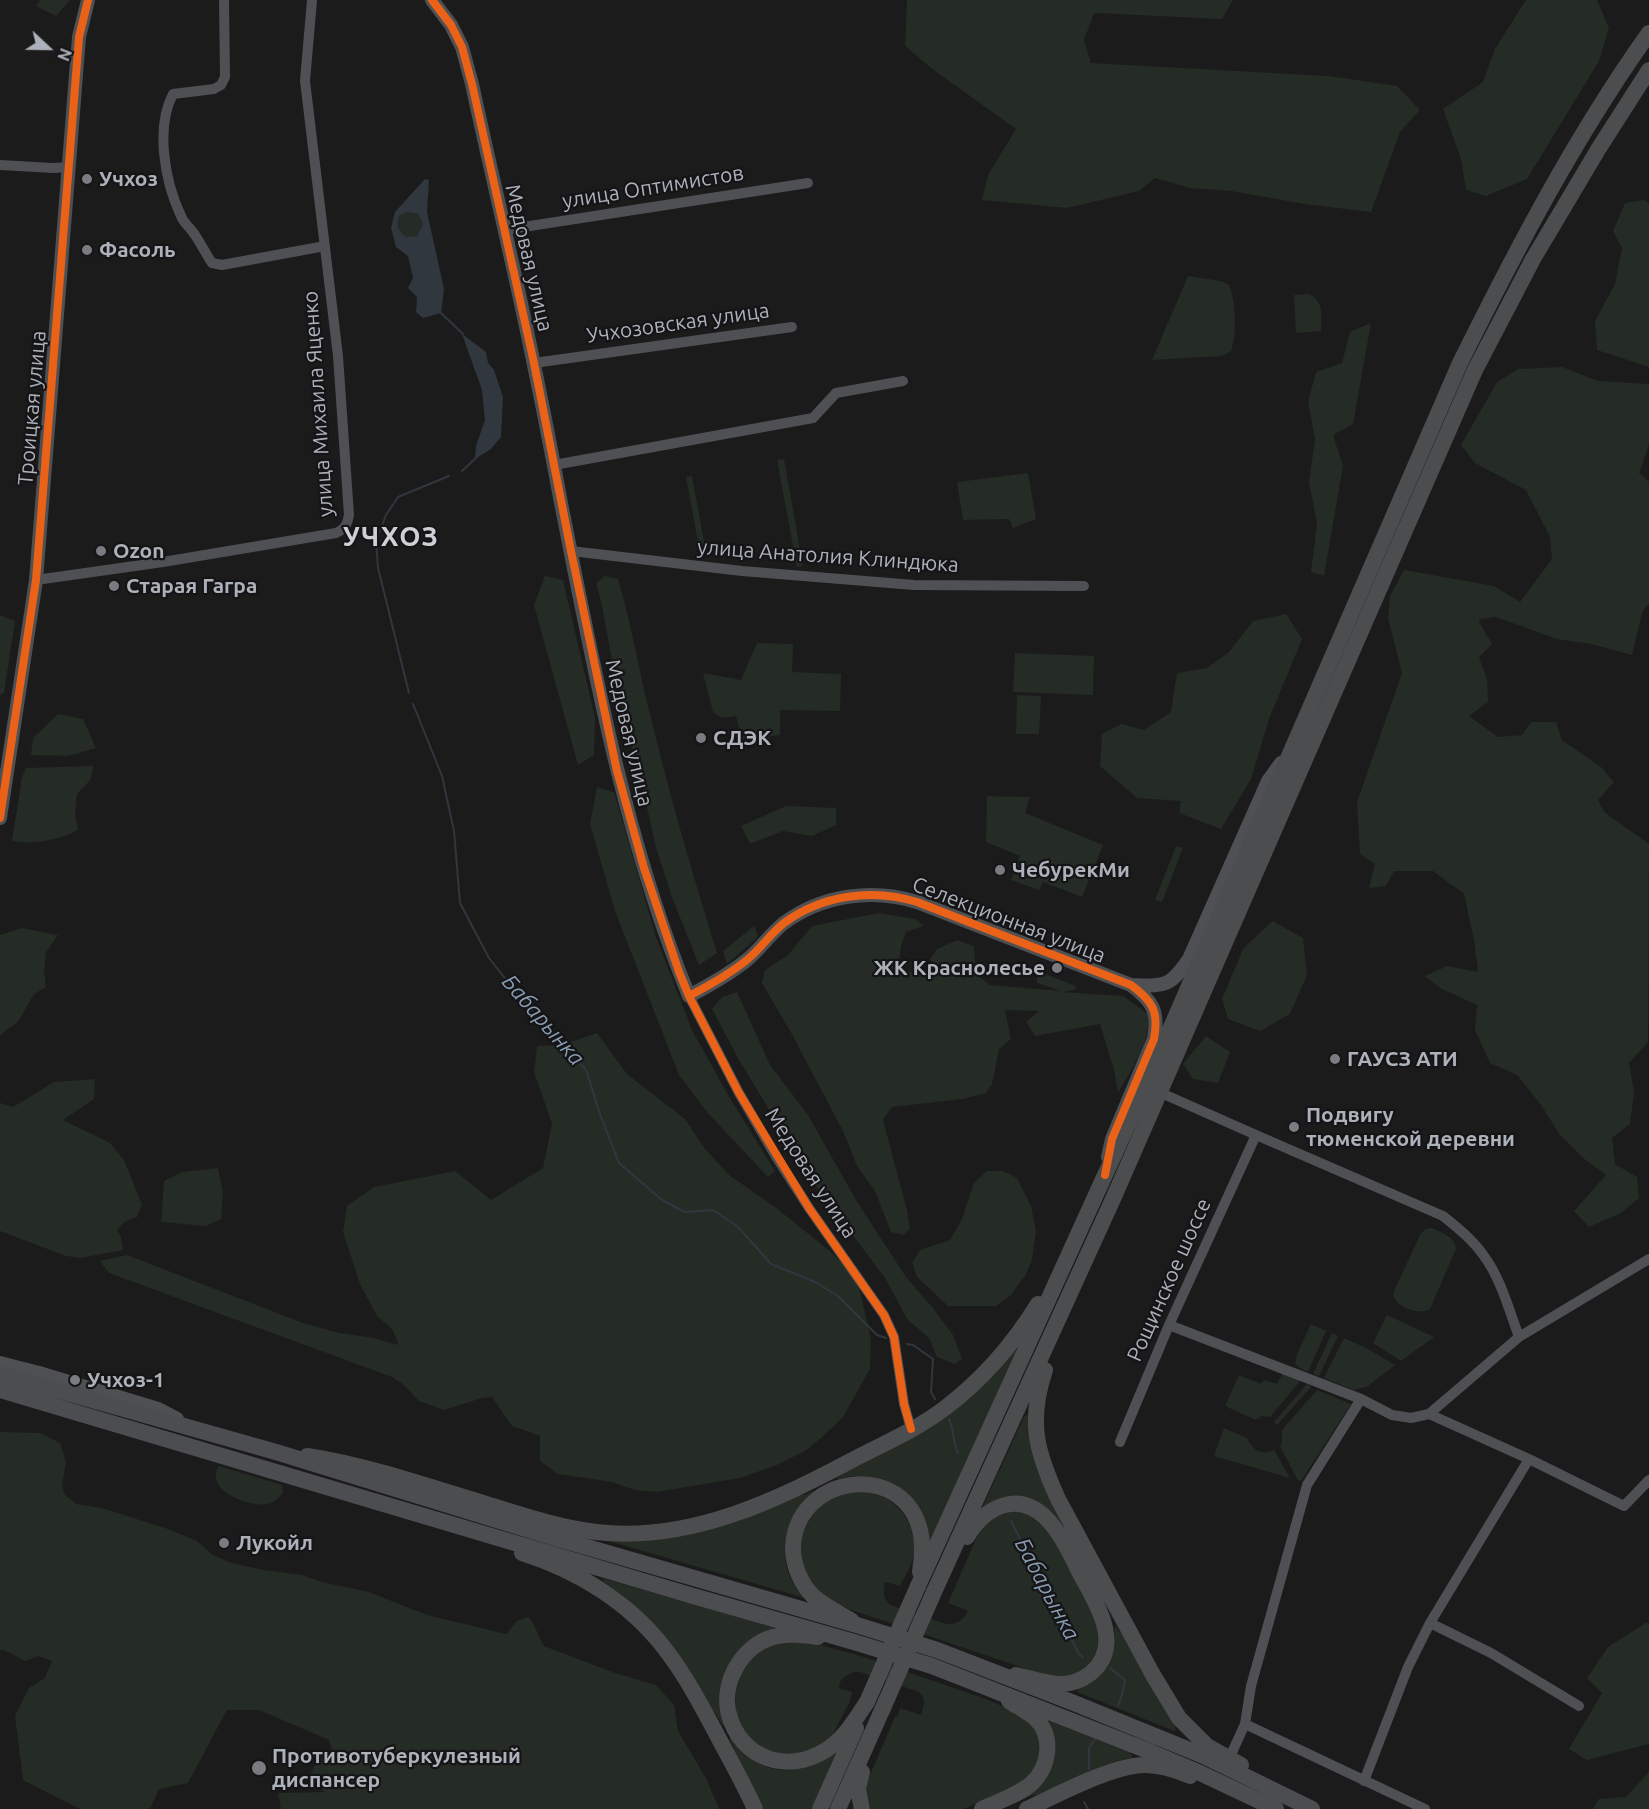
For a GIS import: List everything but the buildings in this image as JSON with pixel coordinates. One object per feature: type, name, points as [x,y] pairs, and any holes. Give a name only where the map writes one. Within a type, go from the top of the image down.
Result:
[{"type":"highway","points":[[0,1374],[276,1452],[564,1540],[857,1634],[1274,1802],[1311,1809]]},
{"type":"highway","points":[[0,1390],[337,1490],[857,1634],[937,1650],[1186,1749],[1274,1802]]},
{"type":"main road","points":[[820,1809],[875,1705],[1460,363],[1516,251],[1574,149],[1649,33]]},
{"type":"main road","points":[[926,1589],[1113,1199],[1475,370],[1533,259],[1599,148],[1649,70]]},
{"type":"main road","points":[[276,1452],[335,1460],[561,1526],[597,1532],[641,1533],[696,1525],[739,1513],[813,1481],[911,1429],[943,1409],[970,1387],[1016,1335],[1046,1292],[1067,1244],[1105,1175]]},
{"type":"main road","points":[[1113,1199],[1088,1270],[1044,1372],[1036,1405],[1036,1440],[1046,1474],[1058,1499],[1167,1700],[1179,1718],[1206,1746],[1251,1770],[1274,1802]]},
{"type":"main road","points":[[857,1634],[812,1595],[797,1571],[793,1553],[795,1535],[807,1509],[821,1496],[842,1486],[868,1484],[886,1489],[900,1499],[916,1519],[921,1536],[926,1589]]},
{"type":"main road","points":[[337,1490],[438,1527],[557,1565],[599,1588],[651,1632],[669,1654],[687,1680],[755,1809]]},
{"type":"main road","points":[[926,1589],[975,1524],[989,1511],[1007,1505],[1022,1506],[1040,1513],[1053,1526],[1098,1606],[1107,1638],[1103,1656],[1089,1675],[1076,1682],[1068,1683],[1053,1683],[989,1670]]},
{"type":"main road","points":[[857,1634],[789,1634],[771,1637],[757,1644],[745,1654],[734,1671],[727,1695],[728,1713],[740,1737],[752,1749],[769,1759],[788,1762],[804,1761],[835,1744],[875,1705]]},
{"type":"main road","points":[[982,1685],[1037,1720],[1045,1733],[1048,1751],[1043,1769],[1031,1784],[982,1809]]},
{"type":"main road","points":[[838,1809],[875,1705]]},
{"type":"main road","points":[[862,1809],[859,1780],[875,1705]]},
{"type":"main road","points":[[1027,1809],[1112,1772],[1142,1765],[1171,1769],[1242,1799],[1274,1802]]},
{"type":"street","name":"Троицкая улица","points":[[0,818],[5,763],[36,580],[79,37],[88,0]]},
{"type":"street","points":[[224,0],[225,77],[221,85],[214,89],[173,94],[167,105],[163,145],[167,174],[181,218],[194,232],[212,263],[222,264],[325,246]]},
{"type":"street","name":"улица Михаила Яценко","points":[[36,580],[163,562],[336,533],[344,530],[347,524],[349,515],[338,356],[305,81],[312,0]]},
{"type":"street","name":"Медовая улица","points":[[432,0],[451,25],[462,47],[474,95],[534,363],[617,771],[644,868],[689,996],[739,1093],[809,1208],[884,1315],[894,1337],[904,1404],[911,1429]]},
{"type":"street","points":[[0,165],[69,167]]},
{"type":"street","name":"улица Оптимистов","points":[[504,230],[808,183]]},
{"type":"street","name":"Учхозовская улица","points":[[534,363],[792,327]]},
{"type":"street","points":[[554,465],[813,418],[836,393],[903,381]]},
{"type":"street","name":"улица Анатолия Клиндюка","points":[[571,551],[711,568],[915,585],[1084,586]]},
{"type":"street","points":[[1131,985],[1167,984],[1183,968],[1268,781],[1294,744]]},
{"type":"street","name":"Селекционная улица","points":[[689,996],[728,975],[749,959],[784,923],[816,905],[853,895],[880,894],[916,902],[1131,985]]},
{"type":"street","points":[[1105,1175],[1112,1138],[1154,1039],[1156,1025],[1156,1014],[1151,1003],[1131,985]]},
{"type":"street","points":[[1159,1092],[1443,1216],[1460,1229],[1484,1255],[1498,1281],[1519,1337]]},
{"type":"street","name":"Рощинское шоссе","points":[[1120,1442],[1169,1325],[1256,1135]]},
{"type":"street","points":[[1169,1325],[1361,1399],[1392,1415],[1411,1418],[1429,1414],[1519,1337],[1649,1259]]},
{"type":"street","points":[[0,1363],[158,1409],[201,1430]]},
{"type":"street","points":[[0,1398],[57,1408]]},
{"type":"street","points":[[1229,1759],[1245,1724],[1251,1686],[1307,1485],[1361,1399]]},
{"type":"street","points":[[1429,1414],[1529,1459],[1624,1506],[1649,1480]]},
{"type":"street","points":[[1364,1781],[1408,1667],[1430,1623],[1529,1459]]},
{"type":"street","points":[[1430,1623],[1491,1653],[1579,1706]]},
{"type":"street","points":[[1245,1724],[1364,1781],[1409,1806],[1425,1809]]},
{"type":"shaded area","points":[[40,0],[70,0],[56,16],[36,6]]},
{"type":"shaded area","points":[[907,0],[1233,0],[1222,19],[1094,13],[1084,40],[1091,63],[1329,76],[1397,86],[1420,110],[1400,132],[1371,212],[1305,204],[1231,191],[1190,188],[1155,178],[1139,191],[1067,208],[982,200],[988,175],[1016,129],[931,68],[905,46]]},
{"type":"shaded area","points":[[1526,0],[1597,0],[1609,28],[1599,61],[1527,179],[1486,196],[1466,190],[1461,159],[1443,109],[1483,82],[1495,49]]},
{"type":"shaded area","points":[[425,179],[429,180],[427,212],[444,289],[441,313],[423,318],[416,312],[417,297],[408,288],[413,278],[408,256],[396,247],[391,228],[395,212]],"holes":[[[407,212],[418,214],[423,224],[417,236],[406,237],[398,228],[399,216]]]},
{"type":"shaded area","points":[[1643,200],[1649,203],[1649,367],[1597,350],[1595,321],[1615,284],[1622,248],[1613,231],[1625,203]]},
{"type":"shaded area","points":[[407,212],[418,214],[423,224],[417,236],[406,237],[398,228],[399,216]]},
{"type":"shaded area","points":[[1188,276],[1221,281],[1229,285],[1235,318],[1231,351],[1221,356],[1152,360]]},
{"type":"shaded area","points":[[1309,294],[1320,305],[1321,331],[1296,333],[1294,295]]},
{"type":"shaded area","points":[[1371,323],[1353,424],[1333,435],[1343,466],[1324,576],[1311,572],[1317,523],[1309,482],[1315,439],[1308,402],[1316,372],[1342,363],[1350,332]]},
{"type":"shaded area","points":[[462,334],[486,352],[488,363],[494,370],[503,397],[501,437],[491,449],[475,459],[476,446],[485,420],[482,390]]},
{"type":"shaded area","points":[[1562,367],[1598,381],[1649,384],[1649,445],[1639,473],[1649,482],[1649,603],[1642,613],[1632,655],[1591,644],[1557,639],[1496,617],[1480,619],[1479,622],[1492,644],[1479,657],[1487,679],[1488,702],[1469,716],[1498,737],[1522,735],[1531,722],[1556,722],[1562,740],[1601,767],[1614,782],[1598,800],[1604,812],[1649,844],[1648,1042],[1629,1063],[1634,1092],[1630,1124],[1612,1138],[1615,1164],[1637,1177],[1639,1198],[1621,1213],[1589,1227],[1574,1211],[1606,1175],[1583,1158],[1560,1135],[1541,1105],[1517,1075],[1490,1063],[1475,1030],[1477,1005],[1440,988],[1425,976],[1447,966],[1478,972],[1464,894],[1433,871],[1394,871],[1386,886],[1369,888],[1375,864],[1360,854],[1357,802],[1402,673],[1388,618],[1390,596],[1404,570],[1494,586],[1520,602],[1552,559],[1550,537],[1526,490],[1475,463],[1461,445],[1497,382],[1518,369]]},
{"type":"shaded area","points":[[784,459],[803,566],[797,567],[777,460]]},
{"type":"shaded area","points":[[1028,473],[1036,519],[1013,528],[1009,519],[963,520],[957,482]]},
{"type":"shaded area","points":[[692,476],[706,552],[700,553],[686,477]]},
{"type":"shaded area","points":[[545,576],[563,580],[595,718],[594,755],[578,765],[534,605]]},
{"type":"shaded area","points":[[605,576],[618,579],[666,777],[717,953],[699,965],[673,900],[656,848],[637,763],[628,735],[596,583]]},
{"type":"shaded area","points":[[1286,614],[1302,639],[1269,719],[1251,779],[1221,829],[1179,813],[1181,801],[1137,798],[1100,766],[1102,734],[1121,724],[1144,730],[1171,712],[1177,673],[1207,668],[1229,652],[1253,621]]},
{"type":"shaded area","points":[[0,615],[15,621],[4,693],[0,695]]},
{"type":"shaded area","points":[[757,643],[793,644],[792,672],[841,674],[840,711],[780,710],[780,735],[742,740],[736,716],[722,718],[713,712],[703,673],[741,680]]},
{"type":"shaded area","points":[[1015,653],[1094,656],[1093,695],[1013,692]]},
{"type":"shaded area","points":[[1017,695],[1041,696],[1039,734],[1016,734]]},
{"type":"shaded area","points":[[58,714],[83,719],[96,748],[68,756],[31,755],[33,738]]},
{"type":"shaded area","points":[[93,766],[91,779],[77,794],[75,815],[78,830],[46,841],[12,841],[22,777],[26,768]]},
{"type":"shaded area","points":[[597,787],[614,792],[656,937],[692,1030],[728,1095],[775,1171],[768,1177],[707,1112],[679,1075],[615,911],[590,824]]},
{"type":"shaded area","points":[[987,796],[1030,797],[1025,813],[1103,845],[1082,897],[1043,882],[1039,890],[1011,880],[1020,856],[986,842]]},
{"type":"shaded area","points":[[786,806],[836,808],[836,825],[812,836],[783,831],[750,844],[741,826]]},
{"type":"shaded area","points":[[1176,846],[1183,848],[1162,902],[1155,900]]},
{"type":"shaded area","points":[[879,913],[915,919],[924,926],[906,932],[901,946],[898,970],[908,972],[937,970],[930,959],[937,949],[957,940],[974,946],[976,974],[990,985],[1061,991],[1037,983],[1037,971],[1076,986],[1075,990],[1062,992],[1123,996],[1148,1014],[1144,1045],[1118,1093],[1114,1070],[1100,1024],[1035,1036],[1026,1022],[1039,1011],[1005,1010],[1011,1039],[999,1049],[992,1084],[986,1093],[963,1099],[892,1107],[883,1120],[907,1210],[910,1229],[904,1235],[891,1232],[875,1191],[857,1166],[843,1131],[762,983],[765,970],[788,955],[812,926]]},
{"type":"shaded area","points":[[1272,921],[1303,938],[1307,975],[1290,1014],[1260,1031],[1228,1019],[1222,999],[1243,949]]},
{"type":"shaded area","points":[[754,926],[757,938],[727,964],[723,951]]},
{"type":"shaded area","points":[[22,928],[58,935],[46,952],[44,971],[46,987],[34,994],[18,1022],[0,1035],[0,935]]},
{"type":"shaded area","points":[[737,992],[770,1065],[808,1115],[856,1200],[906,1277],[953,1335],[962,1359],[954,1364],[937,1357],[929,1338],[907,1319],[885,1278],[815,1185],[739,1060],[712,1009],[722,997]]},
{"type":"shaded area","points":[[597,1033],[627,1074],[685,1119],[705,1149],[729,1175],[775,1207],[831,1252],[848,1269],[859,1287],[871,1340],[870,1369],[843,1417],[805,1451],[777,1465],[740,1478],[657,1492],[635,1490],[612,1482],[558,1474],[540,1461],[540,1436],[512,1426],[492,1397],[444,1410],[419,1401],[403,1384],[392,1377],[109,1273],[100,1261],[127,1255],[303,1323],[339,1333],[375,1338],[396,1345],[398,1342],[392,1329],[377,1316],[360,1284],[343,1232],[347,1206],[374,1187],[455,1171],[491,1200],[543,1168],[552,1124],[534,1072],[537,1046],[562,1045]]},
{"type":"shaded area","points":[[1206,1036],[1230,1052],[1218,1083],[1193,1079],[1183,1064]]},
{"type":"shaded area","points":[[95,1079],[94,1099],[63,1120],[110,1143],[124,1160],[142,1205],[137,1217],[124,1222],[117,1230],[121,1237],[123,1250],[81,1258],[66,1256],[0,1231],[0,1103],[13,1107],[54,1082]]},
{"type":"shaded area","points":[[218,1168],[223,1193],[221,1219],[206,1226],[161,1222],[164,1181],[182,1172]]},
{"type":"shaded area","points":[[987,1171],[1003,1171],[1017,1178],[1031,1206],[1036,1231],[1032,1260],[1026,1274],[1011,1295],[996,1306],[948,1306],[917,1277],[912,1263],[920,1250],[950,1240],[962,1219],[974,1183]]},
{"type":"shaded area","points":[[1432,1228],[1451,1238],[1456,1249],[1430,1309],[1414,1311],[1402,1306],[1394,1298],[1393,1293],[1421,1233]]},
{"type":"shaded area","points":[[1387,1315],[1434,1337],[1401,1361],[1373,1343]]},
{"type":"shaded area","points":[[1311,1324],[1326,1331],[1308,1372],[1295,1363]]},
{"type":"shaded area","points":[[1332,1333],[1338,1336],[1319,1376],[1313,1374]]},
{"type":"shaded area","points":[[1344,1338],[1395,1365],[1368,1386],[1354,1390],[1324,1378]]},
{"type":"shaded area","points":[[1016,1350],[930,1541],[899,1488],[883,1479],[852,1476],[838,1479],[835,1477]]},
{"type":"shaded area","points":[[1283,1373],[1301,1380],[1270,1417],[1262,1416],[1256,1420],[1225,1406],[1239,1375],[1261,1384],[1264,1380],[1277,1384]]},
{"type":"shaded area","points":[[1307,1384],[1311,1387],[1277,1425],[1274,1422]]},
{"type":"shaded area","points":[[1317,1390],[1351,1404],[1301,1481],[1297,1479],[1280,1446],[1282,1430]]},
{"type":"shaded area","points":[[1028,1414],[1065,1528],[1053,1515],[983,1506],[1024,1417]]},
{"type":"shaded area","points":[[1224,1428],[1247,1438],[1258,1451],[1274,1450],[1290,1478],[1214,1456]]},
{"type":"shaded area","points":[[0,1432],[40,1433],[60,1443],[66,1462],[62,1486],[65,1495],[76,1504],[102,1508],[168,1529],[197,1541],[213,1555],[231,1563],[302,1575],[322,1582],[369,1592],[427,1615],[506,1634],[517,1621],[528,1617],[544,1646],[615,1673],[656,1685],[674,1705],[678,1731],[707,1780],[719,1809],[281,1809],[278,1793],[325,1792],[308,1778],[321,1754],[333,1752],[329,1740],[259,1710],[227,1710],[188,1783],[159,1789],[150,1809],[80,1809],[23,1780],[15,1716],[29,1688],[45,1678],[52,1661],[38,1656],[25,1661],[0,1650]]},
{"type":"shaded area","points":[[219,1466],[282,1485],[283,1493],[267,1504],[240,1500],[223,1490],[217,1483],[216,1475]]},
{"type":"shaded area","points":[[815,1490],[802,1502],[792,1518],[785,1542],[787,1567],[791,1578],[806,1598],[605,1540],[804,1495]]},
{"type":"shaded area","points":[[849,1492],[873,1493],[886,1498],[902,1512],[912,1530],[914,1551],[912,1561],[900,1586],[885,1582],[886,1600],[890,1605],[946,1624],[959,1621],[968,1611],[948,1603],[976,1539],[982,1531],[988,1524],[1004,1514],[1022,1512],[1031,1515],[1046,1528],[1055,1541],[1093,1611],[1100,1637],[1099,1649],[1094,1660],[1069,1677],[1035,1672],[837,1605],[819,1593],[803,1569],[801,1547],[803,1536],[812,1515],[820,1507],[833,1498]]},
{"type":"shaded area","points":[[602,1578],[775,1628],[748,1643],[724,1725],[716,1714],[712,1713],[625,1597],[604,1582]]},
{"type":"shaded area","points":[[1649,1623],[1649,1745],[1587,1760],[1569,1749],[1602,1693],[1587,1678],[1608,1647]]},
{"type":"shaded area","points":[[1115,1625],[1123,1633],[1175,1726],[1174,1731],[1077,1692],[1114,1637]]},
{"type":"shaded area","points":[[785,1642],[817,1644],[864,1657],[1007,1708],[1029,1722],[1039,1737],[1040,1758],[1030,1775],[1017,1784],[964,1809],[871,1809],[866,1790],[869,1777],[895,1717],[900,1708],[921,1715],[924,1705],[923,1697],[919,1692],[854,1672],[840,1682],[839,1688],[852,1692],[850,1701],[832,1736],[810,1752],[782,1755],[763,1749],[749,1738],[736,1716],[735,1691],[744,1666],[764,1648]]},
{"type":"shaded area","points":[[1047,1720],[1129,1752],[1133,1756],[1021,1800],[1030,1793]]},
{"type":"shaded area","points":[[731,1738],[755,1761],[775,1769],[807,1767],[836,1752],[813,1809],[761,1809],[733,1752],[734,1748],[729,1740]]},
{"type":"shaded area","points":[[1649,1772],[1649,1809],[1593,1809],[1599,1799],[1626,1797]]},
{"type":"waterway","name":"Бабарынка","points":[[441,313],[463,334]]},
{"type":"waterway","name":"Бабарынка","points":[[462,471],[477,457]]},
{"type":"waterway","name":"Бабарынка","points":[[409,693],[378,568],[376,541],[386,515],[398,497],[449,476]]},
{"type":"waterway","name":"Бабарынка","points":[[413,704],[442,776],[454,831],[460,903],[489,958],[515,991],[586,1070],[619,1163],[662,1200],[685,1212],[713,1210],[738,1227],[771,1264],[815,1282],[838,1296],[877,1335],[886,1338]]},
{"type":"waterway","name":"Бабарынка","points":[[907,1344],[913,1345],[933,1359],[931,1392],[935,1399]]},
{"type":"waterway","name":"Бабарынка","points":[[949,1419],[958,1453]]},
{"type":"waterway","name":"Бабарынка","points":[[1011,1521],[1079,1654],[1083,1657]]},
{"type":"waterway","name":"Бабарынка","points":[[1110,1668],[1125,1680],[1118,1706]]},
{"type":"waterway","name":"Бабарынка","points":[[1089,1769],[1089,1748],[1095,1739]]},
{"type":"waterway","name":"Бабарынка","points":[[1084,1802],[1088,1809]]},
{"type":"cycle path","points":[[0,818],[36,580],[79,37],[88,0]]},
{"type":"cycle path","points":[[432,0],[451,25],[462,47],[472,84],[534,363],[617,771],[644,868],[689,996],[739,1093],[809,1208],[884,1315],[894,1337],[904,1404],[911,1429]]},
{"type":"cycle path","points":[[689,996],[720,979],[753,955],[779,927],[799,913],[831,900],[865,895],[883,895],[917,902],[1131,985],[1145,996],[1153,1008],[1156,1021],[1154,1039],[1112,1139],[1105,1175]]},
{"type":"place","name":"Учхоз","points":[[87,179]]},
{"type":"place","name":"Фасоль","points":[[87,250]]},
{"type":"place","name":"Ozon","points":[[101,551]]},
{"type":"place","name":"Старая Гагра","points":[[114,586]]},
{"type":"place","name":"СДЭК","points":[[701,738]]},
{"type":"place","name":"ЧебурекМи","points":[[1000,870]]},
{"type":"place","name":"ЖК Краснолесье","points":[[1057,968]]},
{"type":"place","name":"ГАУСЗ АТИ","points":[[1335,1059]]},
{"type":"place","name":"Подвигу тюменской деревни","points":[[1294,1127]]},
{"type":"place","name":"Учхоз-1","points":[[75,1380]]},
{"type":"place","name":"Лукойл","points":[[224,1543]]},
{"type":"place","name":"Противотуберкулезный диспансер","points":[[259,1768]]},
{"type":"district","name":"УЧХОЗ","points":[[391,537]]}]
